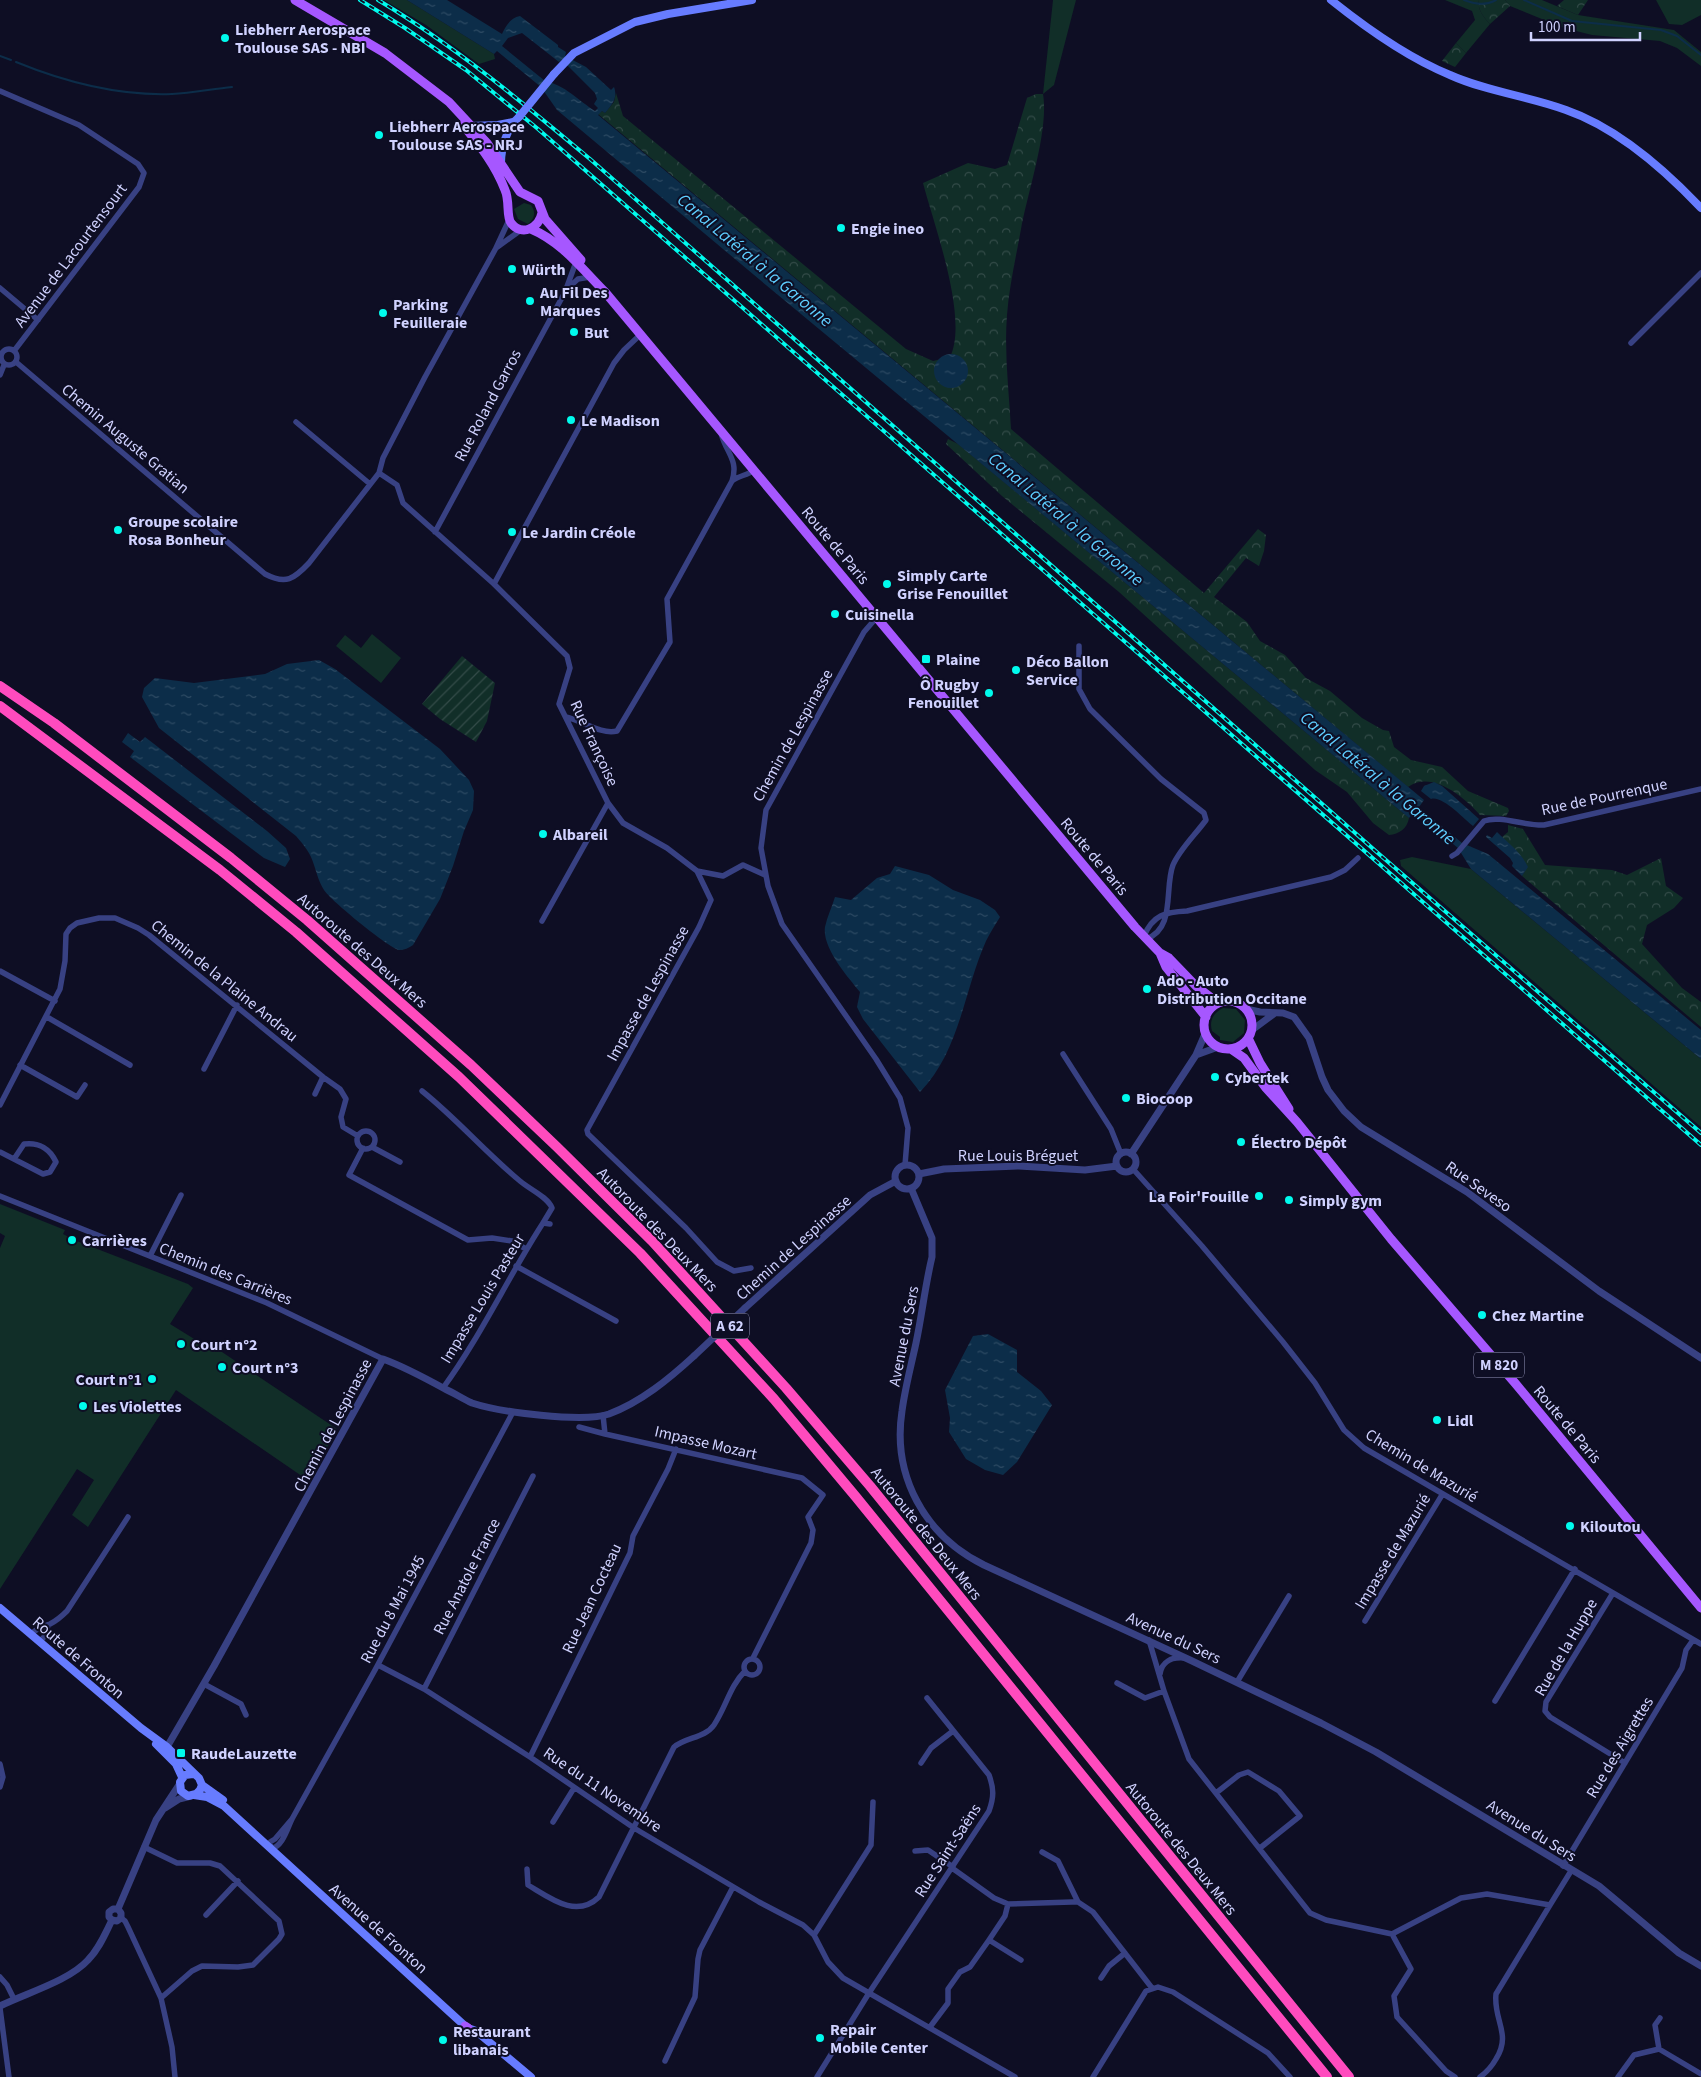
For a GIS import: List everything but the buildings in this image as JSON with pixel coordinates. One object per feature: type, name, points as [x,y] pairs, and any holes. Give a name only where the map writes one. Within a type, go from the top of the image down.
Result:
[{"type":"highway","name":"Autoroute des Deux Mers","points":[[0,686],[54,724],[224,852],[307,920],[478,1072],[557,1146],[652,1241],[786,1388],[870,1486],[1349,2077]]},
{"type":"highway","name":"Autoroute des Deux Mers","points":[[0,706],[220,870],[296,932],[459,1077],[640,1253],[774,1399],[856,1497],[1327,2077]]},
{"type":"main road","name":"Route de Paris","points":[[295,0],[372,44],[399,63],[448,102],[486,143],[515,185],[525,196],[538,201],[545,220],[577,254],[606,292],[754,470],[1157,950],[1166,966],[1206,1016]]},
{"type":"main road","points":[[501,163],[501,155],[516,120],[571,55],[620,28],[648,18],[752,0]]},
{"type":"main road","points":[[1331,0],[1382,38],[1447,74],[1491,91],[1565,110],[1591,120],[1636,150],[1666,174],[1701,208]]},
{"type":"main road","name":"Route de Paris","points":[[433,91],[487,155],[505,190],[509,206],[509,220],[512,224],[545,235],[560,246],[606,292]]},
{"type":"main road","points":[[470,126],[498,125],[516,120]]},
{"type":"main road","points":[[509,206],[516,198],[525,196]]},
{"type":"main road","points":[[526,229],[539,223],[542,213]]},
{"type":"main road","name":"Route de Paris","points":[[1157,950],[1169,958],[1196,986],[1218,1003]]},
{"type":"main road","points":[[1230,1001],[1242,1005],[1246,1009],[1251,1019],[1250,1034],[1241,1045],[1231,1049],[1218,1047],[1210,1041],[1205,1034],[1204,1025],[1206,1016],[1211,1009],[1218,1003],[1230,1001]]},
{"type":"main road","name":"Route de Paris","points":[[1250,1034],[1260,1063],[1297,1122]]},
{"type":"main road","name":"Route de Paris","points":[[1231,1049],[1244,1058],[1275,1099],[1297,1122],[1391,1238],[1515,1383],[1701,1608]]},
{"type":"main road","name":"Route de Fronton","points":[[0,1608],[141,1728]]},
{"type":"main road","points":[[141,1728],[167,1747],[193,1774],[200,1778],[202,1785],[200,1790],[192,1796],[183,1793],[180,1768],[141,1728]]},
{"type":"main road","points":[[181,1781],[193,1774]]},
{"type":"main road","name":"Avenue de Fronton","points":[[202,1785],[225,1802],[271,1849]]},
{"type":"main road","name":"Avenue de Fronton","points":[[192,1796],[206,1797],[218,1802],[467,2027],[473,2035],[523,2077]]},
{"type":"main road","name":"Avenue de Fronton","points":[[467,2027],[476,2031],[531,2077]]},
{"type":"street","name":"Avenue de Lacourtensourt","points":[[0,91],[79,125],[138,164],[144,173],[139,187],[14,351]]},
{"type":"street","name":"Chemin Auguste Gratian","points":[[16,362],[258,568],[277,580],[288,579],[298,574],[341,523],[379,473],[383,458],[496,248],[509,220]]},
{"type":"street","name":"Chemin Auguste Gratian","points":[[496,248],[526,229]]},
{"type":"street","name":"Rue Roland Garros","points":[[435,532],[565,292],[576,262]]},
{"type":"street","points":[[1632,343],[1701,273]]},
{"type":"street","name":"Rue Roland Garros","points":[[565,292],[578,279],[590,277]]},
{"type":"street","points":[[0,288],[38,320]]},
{"type":"street","points":[[494,584],[614,364],[624,350],[642,334]]},
{"type":"street","name":"Avenue de Lacourtensourt","points":[[4,365],[1,354],[7,349],[14,351],[17,356],[16,362]]},
{"type":"street","points":[[0,375],[4,365],[12,365],[16,362]]},
{"type":"street","points":[[296,422],[370,484]]},
{"type":"street","points":[[566,717],[580,720],[608,733],[617,731],[670,642],[667,600],[732,481],[735,468],[734,462],[724,445],[720,429]]},
{"type":"street","points":[[732,481],[738,476],[749,475],[754,470]]},
{"type":"street","name":"Rue Françoise","points":[[379,473],[397,485],[403,503],[494,584],[567,656],[570,668],[559,704],[608,803],[623,823],[667,848],[697,871],[723,876],[743,865],[765,874]]},
{"type":"street","name":"Chemin de Lespinasse","points":[[877,617],[864,632],[766,810],[761,848],[765,874],[782,924],[876,1059],[900,1098],[908,1128],[904,1165]]},
{"type":"street","points":[[1079,646],[1079,688],[1090,708],[1160,779],[1204,813],[1206,820],[1174,863],[1168,890],[1167,912],[1155,935],[1145,937]]},
{"type":"street","name":"Rue de Pourrenque","points":[[1452,856],[1457,853],[1484,821],[1496,818],[1528,825],[1544,825],[1701,789]]},
{"type":"street","points":[[542,921],[608,803]]},
{"type":"street","points":[[1145,937],[1150,924],[1167,912],[1187,911],[1331,877],[1345,870],[1358,858]]},
{"type":"street","name":"Impasse de Lespinasse","points":[[697,871],[712,900],[700,928],[588,1126],[588,1134],[686,1228],[717,1262],[734,1271],[751,1268]]},
{"type":"street","name":"Chemin de la Plaine Andrau","points":[[0,1105],[55,1001],[63,976],[66,934],[77,923],[100,918],[115,918],[138,928],[340,1089],[346,1100],[341,1117],[342,1127],[358,1136]]},
{"type":"street","points":[[1157,950],[1158,929]]},
{"type":"street","points":[[0,971],[55,1001]]},
{"type":"street","points":[[204,1070],[237,1005]]},
{"type":"street","name":"Rue Seveso","points":[[1246,1009],[1289,1014],[1294,1017],[1310,1038],[1322,1077],[1335,1102],[1361,1127],[1467,1192],[1599,1291],[1701,1358]]},
{"type":"street","points":[[1250,1034],[1276,1013]]},
{"type":"street","points":[[48,1017],[130,1065]]},
{"type":"street","points":[[1131,1154],[1196,1055],[1205,1034]]},
{"type":"street","points":[[1196,1055],[1218,1047]]},
{"type":"street","points":[[1063,1054],[1111,1129],[1121,1154]]},
{"type":"street","points":[[20,1065],[77,1098],[85,1085]]},
{"type":"street","points":[[315,1094],[323,1077]]},
{"type":"street","name":"Impasse Louis Pasteur","points":[[422,1091],[442,1107],[518,1179],[548,1201],[552,1208],[516,1266],[480,1331],[443,1388]]},
{"type":"street","points":[[370,1131],[375,1136],[375,1142],[372,1147],[363,1148],[357,1141],[361,1132],[370,1131]]},
{"type":"street","points":[[0,1152],[14,1160],[43,1174],[50,1172],[56,1162],[52,1153],[34,1143],[24,1144],[14,1160]]},
{"type":"street","points":[[372,1147],[400,1162]]},
{"type":"street","points":[[363,1148],[349,1175],[468,1240],[492,1238],[512,1241],[526,1249]]},
{"type":"street","points":[[1121,1154],[1131,1154]]},
{"type":"street","points":[[1117,1166],[1117,1159],[1121,1154]]},
{"type":"street","points":[[1131,1154],[1136,1161],[1133,1169]]},
{"type":"street","points":[[904,1165],[915,1167],[918,1174],[917,1184],[911,1188],[902,1187],[896,1180],[898,1170],[904,1165]]},
{"type":"street","name":"Rue Louis Bréguet","points":[[918,1174],[944,1169],[1020,1166],[1085,1170],[1117,1166],[1124,1172],[1133,1169]]},
{"type":"street","name":"Chemin de Mazurié","points":[[1133,1169],[1202,1246],[1298,1361],[1315,1382],[1344,1430],[1364,1448],[1701,1644]]},
{"type":"street","name":"Chemin de Lespinasse","points":[[167,1747],[204,1684],[383,1359],[399,1365],[473,1403],[513,1412],[558,1416],[602,1416],[648,1393],[694,1356],[870,1195],[896,1180]]},
{"type":"street","name":"Avenue du Sers","points":[[911,1188],[929,1229],[932,1247],[924,1302],[902,1412],[901,1450],[910,1490],[929,1521],[940,1534],[968,1557],[1150,1640],[1376,1752],[1520,1838],[1571,1871],[1599,1886],[1679,1953],[1701,1966]]},
{"type":"street","points":[[150,1256],[181,1195]]},
{"type":"street","name":"Chemin des Carrières","points":[[0,1196],[267,1303],[383,1359]]},
{"type":"street","name":"Impasse Louis Pasteur","points":[[543,1223],[550,1224]]},
{"type":"street","points":[[516,1266],[616,1321]]},
{"type":"street","name":"Rue du 8 Mai 1945","points":[[271,1849],[277,1848],[280,1844],[513,1412]]},
{"type":"street","points":[[602,1416],[605,1434]]},
{"type":"street","name":"Impasse Mozart","points":[[579,1427],[802,1478],[822,1495],[808,1518],[813,1530],[811,1542],[753,1658]]},
{"type":"street","name":"Rue Jean Cocteau","points":[[530,1757],[630,1553],[633,1536],[668,1469],[676,1449]]},
{"type":"street","name":"Rue Anatole France","points":[[424,1689],[533,1476]]},
{"type":"street","name":"Impasse de Mazurié","points":[[1365,1621],[1442,1495]]},
{"type":"street","points":[[31,1634],[67,1611],[128,1517]]},
{"type":"street","points":[[1495,1701],[1574,1569]]},
{"type":"street","name":"Rue de la Huppe","points":[[1613,1593],[1546,1702],[1546,1711],[1550,1717],[1625,1763]]},
{"type":"street","points":[[1237,1682],[1289,1596]]},
{"type":"street","points":[[40,1642],[46,1634],[48,1624]]},
{"type":"street","points":[[1150,1640],[1164,1691],[1189,1759],[1310,1913],[1326,1920],[1392,1934],[1461,1898],[1487,1894],[1550,1905]]},
{"type":"street","name":"Rue des Aigrettes","points":[[1563,1866],[1682,1668],[1686,1650],[1694,1640]]},
{"type":"street","points":[[753,1658],[760,1662],[759,1672],[751,1675],[745,1671],[744,1664],[747,1660],[753,1658]]},
{"type":"street","points":[[1160,1676],[1162,1667],[1169,1660],[1181,1658],[1190,1660]]},
{"type":"street","name":"Rue du 11 Novembre","points":[[378,1665],[424,1689],[530,1757],[634,1828],[733,1888],[803,1925],[814,1935]]},
{"type":"street","points":[[527,1869],[528,1885],[563,1905],[574,1908],[592,1904],[599,1897],[674,1747],[681,1741],[705,1733],[714,1726],[736,1680],[745,1671]]},
{"type":"street","points":[[1118,1683],[1145,1698],[1164,1691]]},
{"type":"street","points":[[204,1684],[241,1704],[246,1715]]},
{"type":"street","name":"Rue Saint-Saëns","points":[[817,2077],[869,1993],[989,1811],[994,1800],[994,1788],[989,1775],[926,1698]]},
{"type":"street","points":[[921,1763],[931,1748],[953,1731]]},
{"type":"street","points":[[0,1764],[3,1777],[0,1787]]},
{"type":"street","points":[[1216,1793],[1239,1775],[1248,1772],[1279,1791],[1300,1816],[1260,1848]]},
{"type":"street","points":[[118,1909],[156,1820],[181,1781]]},
{"type":"street","points":[[553,1822],[574,1788]]},
{"type":"street","points":[[156,1820],[171,1803],[192,1796]]},
{"type":"street","points":[[873,1802],[871,1845],[814,1935],[828,1962],[844,1978],[1015,2077]]},
{"type":"street","points":[[144,1847],[177,1863],[215,1864],[238,1881],[279,1921],[282,1934],[279,1940],[253,1965],[238,1967],[202,1966],[192,1971],[161,1998]]},
{"type":"street","points":[[915,1851],[928,1850],[994,1898],[1008,1904],[1078,1902]]},
{"type":"street","points":[[1042,1852],[1058,1862],[1078,1902],[1093,1912],[1152,1988]]},
{"type":"street","points":[[1480,2077],[1492,2066],[1503,2044],[1503,2035],[1495,2003],[1496,1994],[1571,1871]]},
{"type":"street","points":[[206,1915],[238,1881]]},
{"type":"street","points":[[665,2061],[696,1996],[700,1950],[733,1888]]},
{"type":"street","points":[[930,2027],[948,2003],[948,1990],[960,1972],[970,1967],[989,1940],[1005,1916],[1008,1904]]},
{"type":"street","points":[[112,1920],[109,1916],[110,1912],[113,1909],[118,1909]]},
{"type":"street","points":[[118,1909],[121,1913],[120,1918]]},
{"type":"street","points":[[120,1918],[126,1921],[161,1998],[172,2047],[175,2077]]},
{"type":"street","points":[[112,1920],[117,1921],[120,1918]]},
{"type":"street","points":[[8,2077],[0,2007],[59,1980],[81,1967],[93,1954],[112,1920]]},
{"type":"street","points":[[1392,1934],[1411,1969],[1394,1996],[1397,2017],[1446,2072],[1455,2077]]},
{"type":"street","points":[[989,1940],[1021,1960]]},
{"type":"street","points":[[1101,1978],[1109,1966],[1125,1952]]},
{"type":"street","points":[[0,1977],[7,1985],[14,1999]]},
{"type":"street","points":[[1093,2077],[1142,1997],[1146,1991],[1152,1988],[1173,1992],[1268,2054],[1290,2077]]},
{"type":"street","points":[[1659,2049],[1655,2024],[1660,2018]]},
{"type":"street","points":[[1618,2077],[1634,2055],[1659,2049],[1701,2074]]},
{"type":"green space","points":[[384,0],[407,0],[494,54],[495,59],[479,64],[426,25]]},
{"type":"green space","points":[[1053,0],[1076,0],[1054,85],[1043,94]]},
{"type":"green space","points":[[1445,0],[1479,0],[1480,10],[1490,24],[1466,53],[1456,43],[1475,20],[1472,11]]},
{"type":"green space","points":[[1479,0],[1505,0],[1510,6],[1490,24],[1480,10]]},
{"type":"green space","points":[[1505,0],[1542,0],[1578,15],[1674,30],[1701,52],[1701,66],[1677,48],[1660,41],[1592,35],[1564,28],[1510,6]]},
{"type":"green space","points":[[1564,0],[1588,0],[1578,15],[1557,6]]},
{"type":"green space","points":[[1656,0],[1701,0],[1701,15],[1682,25],[1669,24]]},
{"type":"green space","points":[[1456,43],[1466,53],[1455,67],[1442,61]]},
{"type":"green space","points":[[616,93],[623,116],[906,349],[933,361],[950,357],[955,340],[955,320],[948,272],[923,183],[968,163],[995,169],[1007,165],[1027,98],[1036,94],[1043,94],[1044,109],[1041,143],[1021,229],[1008,304],[1006,358],[1011,429],[1204,593],[1258,529],[1266,535],[1264,551],[1259,566],[1246,558],[1214,597],[1247,622],[1260,641],[1285,655],[1306,678],[1330,691],[1362,718],[1383,730],[1389,731],[1394,747],[1411,760],[1442,767],[1468,791],[1508,808],[1509,811],[1506,816],[1480,815],[1457,794],[1437,784],[1417,783],[1408,787],[598,114],[602,111],[605,113],[614,102]]},
{"type":"green space","points":[[524,203],[531,205],[534,210],[533,218],[528,224],[518,219],[514,209]]},
{"type":"green space","points":[[948,439],[958,444],[1409,818],[1404,828],[1399,832],[1389,835],[1373,823],[1347,792],[1315,770],[1119,592],[1002,496],[946,444]]},
{"type":"green space","points":[[372,634],[401,658],[381,683],[336,646],[345,635],[361,648]]},
{"type":"green space","points":[[462,656],[495,683],[487,721],[476,742],[440,719],[422,704]]},
{"type":"green space","points":[[1508,825],[1523,829],[1545,865],[1612,870],[1627,875],[1661,858],[1666,886],[1683,898],[1674,908],[1647,925],[1642,944],[1682,988],[1701,1002],[1701,1027],[1522,876],[1525,871],[1502,837],[1508,832]]},
{"type":"green space","points":[[1412,857],[1471,869],[1701,1059],[1701,1127],[1401,866],[1400,860]]},
{"type":"green space","points":[[1223,1008],[1236,1009],[1245,1020],[1244,1033],[1233,1042],[1220,1040],[1220,1037],[1212,1031],[1211,1024],[1213,1018]]},
{"type":"green space","name":"Les Violettes","points":[[0,1204],[65,1230],[63,1234],[74,1240],[188,1284],[193,1288],[170,1324],[204,1345],[207,1342],[337,1429],[309,1481],[176,1390],[88,1527],[72,1515],[94,1480],[77,1469],[0,1589],[0,1248],[5,1236],[0,1233]]},
{"type":"water","name":"Canal Latéral à la Garonne","points":[[407,0],[447,0],[502,34],[511,21],[520,16],[566,52],[565,56],[586,67],[611,90],[614,87],[615,98],[612,104],[605,113],[602,111],[598,115],[1424,800],[1419,807],[1462,843],[1488,854],[1701,1030],[1701,1059],[1471,869],[1458,848],[1414,812],[1409,818],[557,110],[541,87],[497,51],[494,54]],"holes":[[[522,33],[559,62],[562,60],[595,93],[597,99],[594,104],[598,108],[595,111],[559,86],[545,81],[502,46],[508,38]]]},
{"type":"water","points":[[951,354],[958,355],[963,359],[967,364],[967,378],[963,383],[958,387],[951,388],[944,387],[939,383],[935,378],[934,371],[935,364],[939,359],[944,355]]},
{"type":"water","points":[[319,660],[335,669],[440,749],[469,780],[474,791],[473,810],[440,899],[413,945],[405,949],[399,950],[372,933],[329,895],[321,884],[309,853],[296,836],[159,728],[142,697],[144,688],[155,678],[194,683],[265,674],[287,664]]},
{"type":"water","points":[[128,733],[140,742],[145,737],[267,831],[286,848],[290,859],[285,867],[264,858],[130,757],[134,751],[122,742]]},
{"type":"water","points":[[1434,782],[1442,786],[1479,819],[1473,826],[1447,804],[1431,799],[1421,791],[1424,786]]},
{"type":"water","points":[[1497,832],[1522,857],[1528,867],[1522,876],[1512,866],[1513,863],[1510,858],[1486,837],[1487,835],[1492,838]]},
{"type":"water","points":[[895,866],[929,875],[953,890],[980,900],[995,910],[1000,917],[986,941],[978,960],[953,1039],[933,1076],[920,1092],[863,1019],[857,1007],[860,992],[837,962],[825,935],[826,923],[835,897],[851,900],[877,878],[890,874]]},
{"type":"water","points":[[988,1334],[1017,1350],[1017,1372],[1041,1391],[1052,1405],[1017,1462],[1003,1475],[985,1470],[966,1459],[949,1432],[950,1418],[945,1390],[973,1336]]},
{"type":"waterway","points":[[1464,0],[1480,4],[1496,0]]},
{"type":"waterway","points":[[1524,0],[1572,21],[1661,30],[1677,36],[1701,55]]},
{"type":"waterway","points":[[0,56],[11,60]]},
{"type":"waterway","points":[[16,62],[53,76],[131,93],[172,94],[232,87]]},
{"type":"railway","points":[[360,0],[466,70],[538,129],[1701,1145]]},
{"type":"railway","points":[[378,0],[461,55],[590,159],[1379,854],[1701,1133]]},
{"type":"place","name":"Liebherr Aerospace Toulouse SAS - NBI","points":[[225,38]]},
{"type":"place","name":"Liebherr Aerospace Toulouse SAS - NRJ","points":[[379,135]]},
{"type":"place","name":"Engie ineo","points":[[841,228]]},
{"type":"place","name":"Würth","points":[[512,269]]},
{"type":"place","name":"Au Fil Des Marques","points":[[530,301]]},
{"type":"place","name":"Parking Feuilleraie","points":[[383,313]]},
{"type":"place","name":"But","points":[[574,332]]},
{"type":"place","name":"Le Madison","points":[[571,420]]},
{"type":"place","name":"Groupe scolaire Rosa Bonheur","points":[[118,530]]},
{"type":"place","name":"Le Jardin Créole","points":[[512,532]]},
{"type":"place","name":"Simply Carte Grise Fenouillet","points":[[887,584]]},
{"type":"place","name":"Cuisinella","points":[[835,614]]},
{"type":"place","name":"Plaine","points":[[926,659]]},
{"type":"place","name":"Déco Ballon Service","points":[[1016,670]]},
{"type":"place","name":"Ô Rugby Fenouillet","points":[[989,693]]},
{"type":"place","name":"Albareil","points":[[543,834]]},
{"type":"place","name":"Ado - Auto Distribution Occitane","points":[[1147,989]]},
{"type":"place","name":"Cybertek","points":[[1215,1077]]},
{"type":"place","name":"Biocoop","points":[[1126,1098]]},
{"type":"place","name":"Électro Dépôt","points":[[1241,1142]]},
{"type":"place","name":"La Foir'Fouille","points":[[1259,1196]]},
{"type":"place","name":"Simply gym","points":[[1289,1200]]},
{"type":"place","name":"Carrières","points":[[72,1240]]},
{"type":"place","name":"Chez Martine","points":[[1482,1315]]},
{"type":"place","name":"Court n°2","points":[[181,1344]]},
{"type":"place","name":"Court n°3","points":[[222,1367]]},
{"type":"place","name":"Court n°1","points":[[152,1379]]},
{"type":"place","name":"Les Violettes","points":[[83,1406]]},
{"type":"place","name":"Lidl","points":[[1437,1420]]},
{"type":"place","name":"Kiloutou","points":[[1570,1526]]},
{"type":"place","name":"RaudeLauzette","points":[[181,1753]]},
{"type":"place","name":"Repair Mobile Center","points":[[820,2038]]},
{"type":"place","name":"Restaurant libanais","points":[[443,2040]]}]
